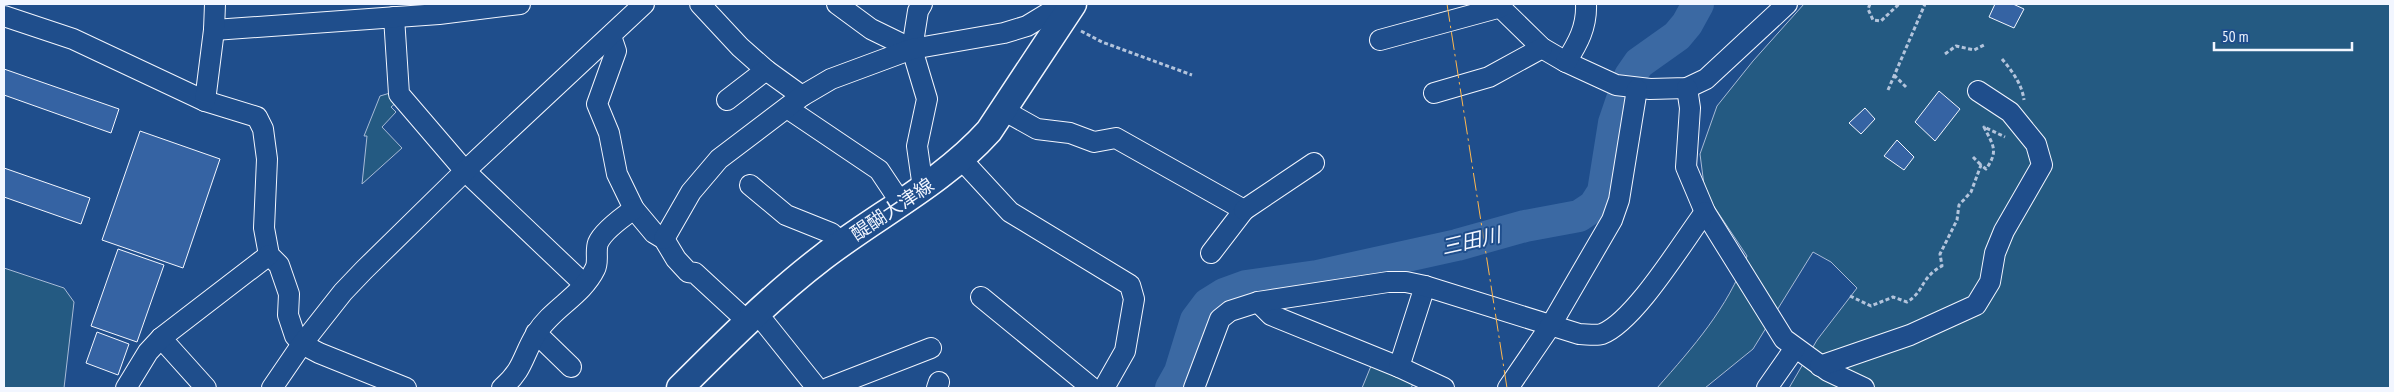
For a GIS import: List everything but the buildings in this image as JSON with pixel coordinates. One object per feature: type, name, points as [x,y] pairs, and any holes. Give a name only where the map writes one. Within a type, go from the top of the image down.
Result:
[{"type":"main road","name":"醍醐大津線","points":[[680,388],[752,317],[842,243],[923,188],[961,159],[990,131],[1066,12]]},
{"type":"street","points":[[205,101],[216,4]]},
{"type":"street","points":[[214,30],[439,14],[520,4]]},
{"type":"street","points":[[700,4],[795,102],[879,170],[901,202]]},
{"type":"street","points":[[838,4],[871,29],[912,49]]},
{"type":"street","points":[[922,4],[918,11],[912,49],[927,99],[918,146],[923,188]]},
{"type":"street","points":[[1566,62],[1582,36],[1587,19],[1586,4]]},
{"type":"street","points":[[1380,40],[1499,5],[1542,48],[1566,62],[1629,88],[1687,88],[1706,79],[1787,4]]},
{"type":"street","points":[[272,388],[302,344],[343,292],[465,171],[611,36],[639,5]]},
{"type":"street","points":[[664,239],[692,192],[719,159],[795,102],[830,79],[912,49],[1027,26],[1055,8],[1066,12]]},
{"type":"street","points":[[4,16],[73,39],[205,101],[256,117],[263,129],[267,159],[264,228],[269,255],[279,265],[289,294],[288,315],[295,336],[302,344],[406,388]]},
{"type":"street","points":[[394,17],[399,94],[465,171],[584,284]]},
{"type":"street","points":[[611,36],[616,51],[597,104],[609,133],[617,174],[634,209],[654,233],[664,239],[676,259],[688,272],[696,273],[752,317],[817,388]]},
{"type":"street","points":[[1434,94],[1488,77],[1542,48]]},
{"type":"street","points":[[727,100],[766,70]]},
{"type":"street","points":[[1508,388],[1552,325],[1612,220],[1619,200],[1629,88]]},
{"type":"street","points":[[1687,88],[1690,108],[1686,166],[1705,212],[1784,339],[1820,366],[1864,388]]},
{"type":"street","points":[[1820,366],[1910,336],[1976,305],[1990,282],[1995,252],[2004,231],[2042,166],[2036,144],[2010,112],[1978,91]]},
{"type":"street","points":[[1003,110],[1037,128],[1070,133],[1094,142],[1116,138],[1244,210]]},
{"type":"street","points":[[961,159],[1010,212],[1130,285],[1134,299],[1125,351],[1104,388]]},
{"type":"street","points":[[1211,253],[1244,210],[1314,163]]},
{"type":"street","points":[[750,185],[786,215],[831,233],[842,243]]},
{"type":"street","points":[[502,388],[515,377],[536,333],[584,284],[596,268],[598,243],[617,222],[634,209]]},
{"type":"street","points":[[1194,388],[1220,319],[1230,311],[1258,302],[1388,282],[1406,282],[1425,286],[1579,334],[1600,335],[1618,326],[1634,310],[1705,212]]},
{"type":"street","points":[[126,388],[148,352],[161,338],[269,255]]},
{"type":"street","points":[[1399,367],[1425,286]]},
{"type":"street","points":[[981,297],[1092,388]]},
{"type":"street","points":[[1258,302],[1271,315],[1399,367],[1444,388]]},
{"type":"street","points":[[536,333],[570,367]]},
{"type":"street","points":[[161,338],[206,388]]},
{"type":"street","points":[[828,388],[931,348]]},
{"type":"street","points":[[1767,388],[1796,348]]},
{"type":"path","points":[[1870,4],[1868,9],[1873,20],[1881,21],[1899,4]]},
{"type":"path","points":[[1888,90],[1925,4]]},
{"type":"path","points":[[1066,12],[1102,42],[1192,75]]},
{"type":"path","points":[[1945,54],[1956,46],[1974,50],[1984,45]]},
{"type":"path","points":[[2002,59],[2014,74],[2023,93],[2026,121],[2023,128]]},
{"type":"path","points":[[1894,75],[1907,88]]},
{"type":"path","points":[[1973,157],[1986,168],[1994,158],[1994,147],[1984,127],[2020,144],[2036,144]]},
{"type":"path","points":[[1850,296],[1871,306],[1893,297],[1907,302],[1917,295],[1928,273],[1942,266],[1940,254],[1957,220],[1959,206],[1971,192],[1981,165]]},
{"type":"shaded area","points":[[1804,4],[2390,4],[2390,388],[1789,388],[1817,340],[1857,288],[1831,262],[1813,252],[1753,349],[1705,388],[1657,388],[1696,342],[1719,310],[1730,293],[1747,256],[1705,193],[1700,154],[1717,106],[1753,61]]},
{"type":"shaded area","points":[[390,93],[397,102],[391,107],[396,112],[382,127],[402,148],[362,184],[367,136],[364,136],[380,96]]},
{"type":"shaded area","points":[[4,268],[64,288],[74,302],[64,388],[4,388]]},
{"type":"shaded area","points":[[1371,366],[1413,384],[1411,388],[1362,388]]},
{"type":"waterway","name":"三田川","points":[[1171,388],[1180,372],[1196,320],[1208,304],[1224,294],[1246,286],[1317,276],[1457,245],[1525,226],[1579,216],[1594,206],[1603,192],[1614,123],[1630,76],[1639,63],[1677,36],[1687,24],[1698,4]]},
{"type":"power","points":[[1447,4],[1507,388]]}]
